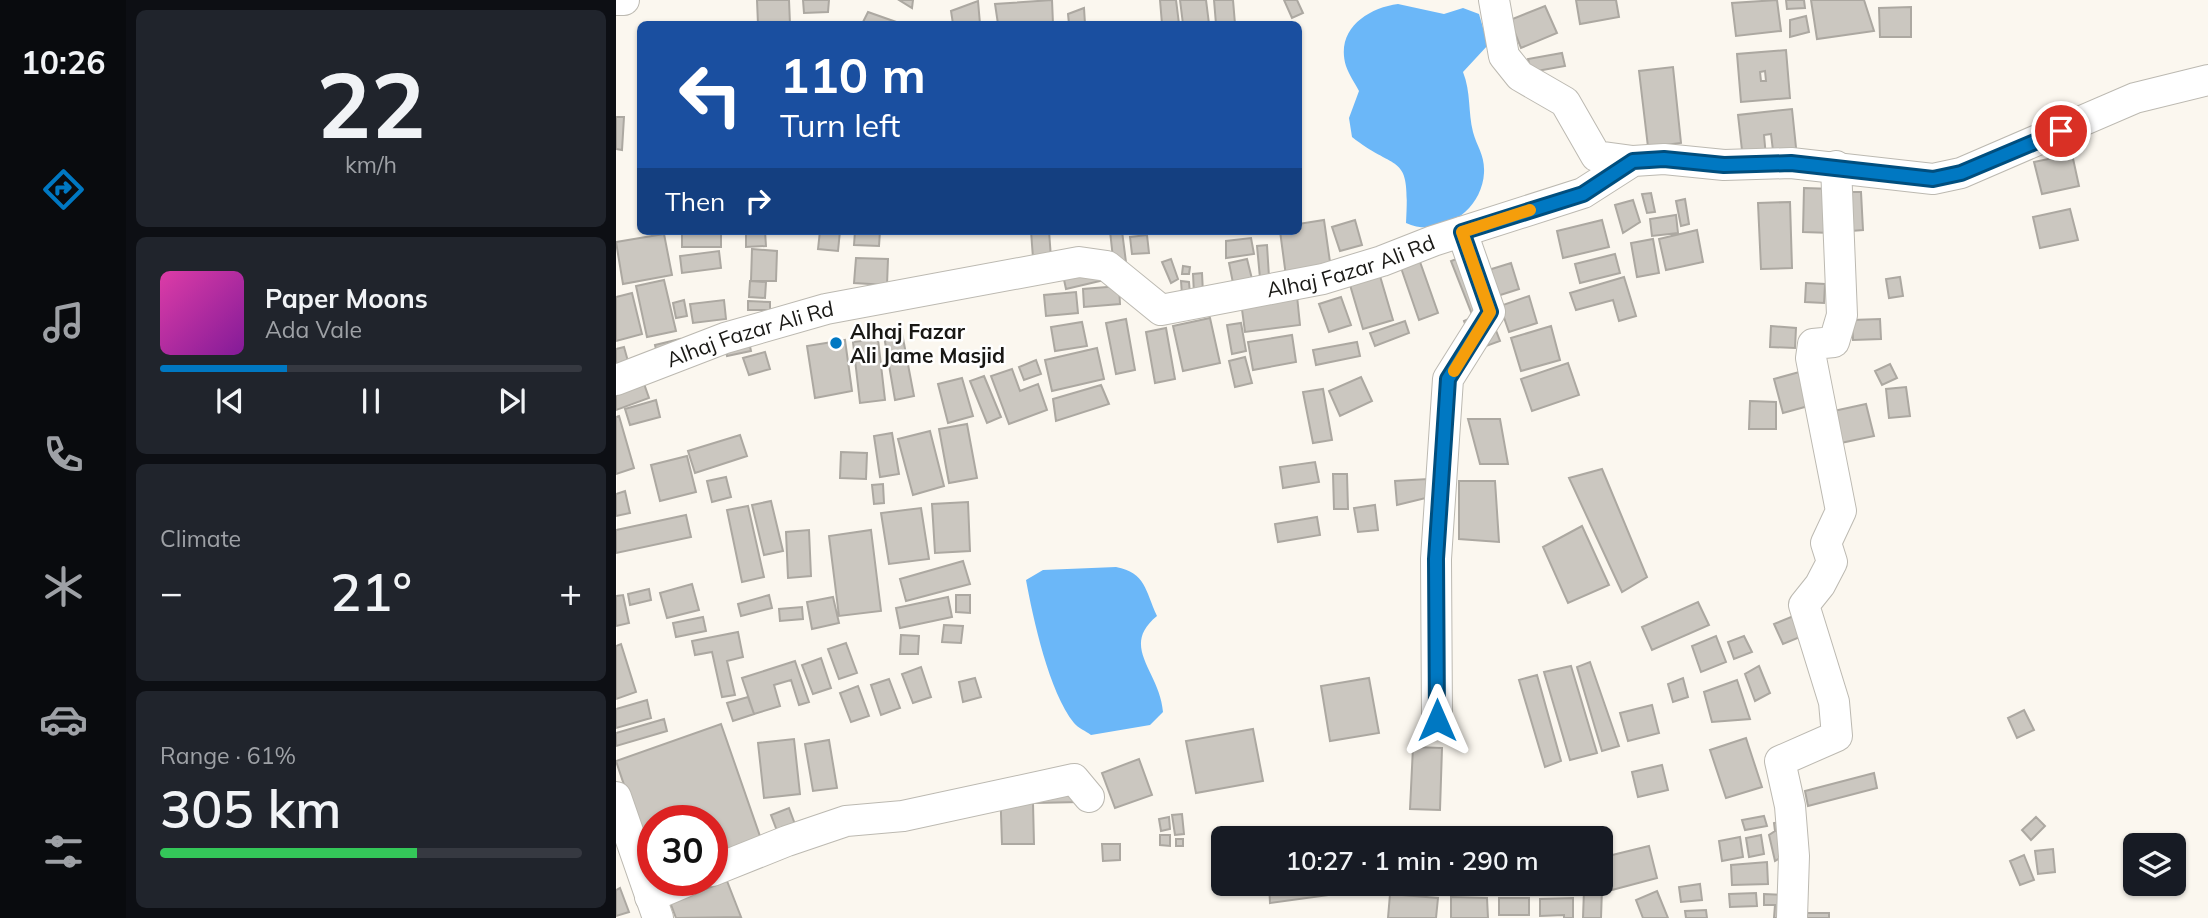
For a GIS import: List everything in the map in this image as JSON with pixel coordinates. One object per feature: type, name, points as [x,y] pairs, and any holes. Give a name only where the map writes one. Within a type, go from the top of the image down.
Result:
[{"type":"street","points":[[616,0],[624,0]]},
{"type":"street","points":[[1494,0],[1504,56],[1520,76],[1565,102],[1596,156],[1633,161],[1664,159],[1724,165],[1791,163],[1933,179],[1961,173],[2135,98],[2208,80]]},
{"type":"street","name":"Alhaj Fazar Ali Rd","points":[[616,380],[656,367],[725,338],[826,309],[1079,262],[1107,266],[1161,310],[1323,279],[1583,194],[1633,161]]},
{"type":"street","points":[[1793,918],[1790,806],[1780,761],[1837,736],[1833,702],[1804,605],[1820,585],[1832,562],[1826,543],[1841,511],[1811,358],[1814,344],[1834,342],[1842,315],[1836,166]]},
{"type":"street","points":[[1437,720],[1436,559],[1448,379],[1490,312],[1462,232]]},
{"type":"street","points":[[728,865],[846,821],[903,816],[1074,779],[1089,797]]},
{"type":"street","points":[[616,797],[651,911],[670,896]]},
{"type":"water","points":[[1398,4],[1444,14],[1463,8],[1479,14],[1488,45],[1463,72],[1473,132],[1483,161],[1481,187],[1467,210],[1445,224],[1432,227],[1406,223],[1407,200],[1403,173],[1391,161],[1352,137],[1349,118],[1359,91],[1346,66],[1344,53],[1349,32],[1356,23],[1375,10]]},
{"type":"water","points":[[1116,567],[1139,578],[1157,616],[1146,627],[1141,638],[1141,649],[1160,697],[1163,712],[1150,725],[1091,735],[1074,723],[1057,693],[1038,634],[1026,580],[1043,570]]},
{"type":"building","points":[[757,0],[789,0],[790,21],[758,21]]},
{"type":"building","points":[[803,0],[829,0],[828,12],[804,13]]},
{"type":"building","points":[[899,0],[913,0],[912,8]]},
{"type":"building","points":[[1052,0],[1053,21],[998,21],[995,4]]},
{"type":"building","points":[[1160,0],[1176,0],[1179,21],[1162,21]]},
{"type":"building","points":[[1180,0],[1206,0],[1209,21],[1183,21]]},
{"type":"building","points":[[1214,0],[1233,0],[1235,21],[1216,21]]},
{"type":"building","points":[[1284,0],[1297,0],[1303,13],[1292,18]]},
{"type":"building","points":[[1576,0],[1616,0],[1619,17],[1580,24]]},
{"type":"building","points":[[1777,0],[1781,31],[1736,36],[1732,3]]},
{"type":"building","points":[[1786,0],[1804,0],[1805,8],[1787,9]]},
{"type":"building","points":[[1811,0],[1864,0],[1874,31],[1817,39]]},
{"type":"building","points":[[978,1],[980,21],[953,21],[951,11]]},
{"type":"building","points":[[1545,6],[1557,33],[1521,48],[1510,20]]},
{"type":"building","points":[[1911,7],[1911,37],[1880,37],[1879,8]]},
{"type":"building","points":[[1084,8],[1085,21],[1069,21],[1068,14]]},
{"type":"building","points":[[868,12],[894,21],[864,21]]},
{"type":"building","points":[[1806,16],[1809,32],[1790,37],[1790,20]]},
{"type":"building","points":[[1786,50],[1790,98],[1741,102],[1737,54]],"holes":[[[1765,71],[1766,81],[1761,81],[1760,72]]]},
{"type":"building","points":[[1562,53],[1565,66],[1531,72],[1528,59]]},
{"type":"building","points":[[1673,67],[1681,143],[1648,147],[1639,71]]},
{"type":"building","points":[[1792,109],[1797,157],[1774,159],[1771,134],[1764,135],[1766,157],[1743,159],[1738,115]]},
{"type":"building","points":[[616,117],[624,117],[622,150],[616,149]]},
{"type":"building","points":[[2072,154],[2079,186],[2042,194],[2034,162]]},
{"type":"building","points":[[1804,188],[1834,189],[1832,233],[1803,232]]},
{"type":"building","points":[[1849,192],[1861,192],[1863,230],[1851,231]]},
{"type":"building","points":[[1651,193],[1655,212],[1647,213],[1642,194]]},
{"type":"building","points":[[1685,199],[1689,224],[1681,226],[1676,201]]},
{"type":"building","points":[[1633,200],[1640,222],[1623,233],[1615,205]]},
{"type":"building","points":[[1790,202],[1792,268],[1761,269],[1758,203]]},
{"type":"building","points":[[2070,209],[2078,240],[2040,248],[2033,217]]},
{"type":"building","points":[[1676,215],[1678,233],[1652,236],[1650,219]]},
{"type":"building","points":[[1324,220],[1331,269],[1286,276],[1281,235],[1302,235],[1302,223]]},
{"type":"building","points":[[1355,220],[1362,245],[1340,251],[1332,227]]},
{"type":"building","points":[[1602,220],[1609,247],[1563,258],[1557,231]]},
{"type":"building","points":[[1697,230],[1703,262],[1666,270],[1659,239]]},
{"type":"building","points":[[664,235],[672,275],[623,284],[616,242]]},
{"type":"building","points":[[682,235],[721,235],[721,247],[682,247]]},
{"type":"building","points":[[746,235],[765,235],[766,246],[746,247]]},
{"type":"building","points":[[820,235],[840,235],[838,251],[818,249]]},
{"type":"building","points":[[855,235],[880,235],[879,246],[854,245]]},
{"type":"building","points":[[1031,235],[1049,235],[1051,258],[1033,258]]},
{"type":"building","points":[[1110,235],[1123,235],[1128,278],[1114,267]]},
{"type":"building","points":[[1147,235],[1149,253],[1132,254],[1130,237]]},
{"type":"building","points":[[1251,238],[1254,254],[1226,258],[1226,241]]},
{"type":"building","points":[[1653,239],[1659,273],[1637,277],[1631,243]]},
{"type":"building","points":[[1267,245],[1269,277],[1260,278],[1257,246]]},
{"type":"building","points":[[752,249],[777,251],[776,281],[751,281]]},
{"type":"building","points":[[719,251],[721,268],[682,273],[680,256]]},
{"type":"building","points":[[1615,254],[1620,273],[1580,283],[1575,264]]},
{"type":"building","points":[[1467,255],[1500,341],[1475,350],[1464,321],[1473,317],[1451,261]]},
{"type":"building","points":[[856,258],[888,259],[887,285],[854,283]]},
{"type":"building","points":[[1171,259],[1178,279],[1171,283],[1162,262]]},
{"type":"building","points":[[1247,259],[1252,279],[1233,283],[1229,263]]},
{"type":"building","points":[[1419,259],[1438,313],[1419,320],[1400,265]]},
{"type":"building","points":[[1511,263],[1519,289],[1491,298],[1482,272]]},
{"type":"building","points":[[1183,266],[1190,267],[1189,274],[1182,274]]},
{"type":"building","points":[[1097,267],[1100,281],[1066,289],[1063,275]]},
{"type":"building","points":[[1202,273],[1203,293],[1194,294],[1193,274]]},
{"type":"building","points":[[1380,276],[1393,320],[1363,329],[1350,285]]},
{"type":"building","points":[[1624,277],[1636,316],[1619,321],[1613,300],[1576,310],[1570,293]]},
{"type":"building","points":[[1900,277],[1903,296],[1889,298],[1886,279]]},
{"type":"building","points":[[664,280],[676,331],[647,337],[636,286]]},
{"type":"building","points":[[750,281],[766,282],[765,298],[749,297]]},
{"type":"building","points":[[1181,281],[1189,282],[1190,294],[1182,295]]},
{"type":"building","points":[[1806,283],[1825,284],[1824,303],[1805,302]]},
{"type":"building","points":[[1119,286],[1120,304],[1084,307],[1083,289]]},
{"type":"building","points":[[1076,292],[1078,313],[1046,316],[1044,295]]},
{"type":"building","points":[[632,293],[642,334],[616,341],[616,297]]},
{"type":"building","points":[[1297,296],[1300,325],[1245,332],[1241,302]]},
{"type":"building","points":[[1529,296],[1537,323],[1509,332],[1500,306]]},
{"type":"building","points":[[1341,297],[1351,325],[1329,332],[1319,304]]},
{"type":"building","points":[[684,300],[687,316],[676,318],[673,303]]},
{"type":"building","points":[[724,300],[726,319],[693,323],[690,304]]},
{"type":"building","points":[[748,301],[770,302],[770,310],[748,310]]},
{"type":"building","points":[[1210,318],[1220,363],[1183,371],[1173,326]]},
{"type":"building","points":[[1126,319],[1135,370],[1116,374],[1106,323]]},
{"type":"building","points":[[1880,319],[1881,339],[1853,340],[1852,320]]},
{"type":"building","points":[[1405,321],[1409,333],[1375,346],[1370,333]]},
{"type":"building","points":[[1082,322],[1087,346],[1055,351],[1051,327]]},
{"type":"building","points":[[1241,323],[1246,351],[1232,354],[1227,325]]},
{"type":"building","points":[[1551,326],[1560,360],[1521,371],[1511,338]]},
{"type":"building","points":[[1771,326],[1796,328],[1795,348],[1770,347]]},
{"type":"building","points":[[1166,328],[1175,379],[1155,383],[1146,332]]},
{"type":"building","points":[[902,333],[914,396],[895,400],[884,336]]},
{"type":"building","points":[[1292,335],[1296,362],[1253,370],[1248,342]]},
{"type":"building","points":[[748,337],[751,351],[727,356],[724,342]]},
{"type":"building","points":[[680,339],[683,351],[658,357],[655,345]]},
{"type":"building","points":[[878,339],[885,400],[860,403],[853,342]]},
{"type":"building","points":[[845,340],[852,391],[815,398],[807,346]]},
{"type":"building","points":[[1357,342],[1360,356],[1316,365],[1313,350]]},
{"type":"building","points":[[624,347],[631,372],[616,376],[616,349]]},
{"type":"building","points":[[1097,348],[1104,379],[1052,391],[1045,360]]},
{"type":"building","points":[[765,352],[770,369],[749,375],[743,358]]},
{"type":"building","points":[[1245,357],[1252,383],[1235,387],[1229,361]]},
{"type":"building","points":[[1036,360],[1041,374],[1024,380],[1019,367]]},
{"type":"building","points":[[1568,363],[1579,395],[1532,411],[1521,379]]},
{"type":"building","points":[[1890,364],[1897,378],[1882,385],[1875,371]]},
{"type":"building","points":[[1012,369],[1020,391],[1038,384],[1047,410],[1009,424],[991,376]]},
{"type":"building","points":[[1803,371],[1812,405],[1783,413],[1774,379]]},
{"type":"building","points":[[984,376],[1001,417],[987,423],[970,381]]},
{"type":"building","points":[[1361,377],[1372,401],[1340,416],[1329,391]]},
{"type":"building","points":[[642,378],[649,398],[616,410],[616,387]]},
{"type":"building","points":[[962,378],[973,416],[948,423],[938,384]]},
{"type":"building","points":[[1101,385],[1109,404],[1056,421],[1053,399]]},
{"type":"building","points":[[1906,387],[1910,416],[1889,418],[1886,389]]},
{"type":"building","points":[[1323,389],[1332,440],[1313,443],[1303,392]]},
{"type":"building","points":[[656,400],[660,417],[630,425],[625,409]]},
{"type":"building","points":[[1750,401],[1776,402],[1776,429],[1749,429]]},
{"type":"building","points":[[1866,404],[1874,436],[1836,444],[1829,412]]},
{"type":"building","points":[[619,416],[634,468],[616,474],[616,417]]},
{"type":"building","points":[[1468,419],[1500,419],[1508,464],[1480,464]]},
{"type":"building","points":[[967,424],[977,478],[949,483],[939,429]]},
{"type":"building","points":[[930,431],[944,486],[913,495],[898,439]]},
{"type":"building","points":[[892,433],[899,474],[880,477],[874,436]]},
{"type":"building","points":[[740,435],[747,456],[695,473],[688,451]]},
{"type":"building","points":[[841,452],[867,453],[866,479],[840,478]]},
{"type":"building","points":[[687,456],[696,492],[660,501],[651,465]]},
{"type":"building","points":[[1315,462],[1319,482],[1283,488],[1280,467]]},
{"type":"building","points":[[1602,469],[1647,577],[1622,592],[1569,478]]},
{"type":"building","points":[[1333,474],[1347,474],[1348,509],[1334,509]]},
{"type":"building","points":[[726,477],[731,497],[712,502],[707,481]]},
{"type":"building","points":[[1428,479],[1430,497],[1397,505],[1395,481]]},
{"type":"building","points":[[1459,481],[1495,481],[1499,542],[1459,539]]},
{"type":"building","points":[[883,484],[884,503],[874,504],[872,485]]},
{"type":"building","points":[[625,491],[630,513],[616,516],[616,494]]},
{"type":"building","points":[[771,501],[783,551],[764,555],[752,505]]},
{"type":"building","points":[[968,502],[970,551],[935,553],[932,504]]},
{"type":"building","points":[[1375,505],[1378,530],[1358,532],[1354,508]]},
{"type":"building","points":[[748,506],[764,577],[742,582],[727,510]]},
{"type":"building","points":[[921,508],[929,559],[889,564],[881,513]]},
{"type":"building","points":[[686,515],[691,537],[616,553],[616,530]]},
{"type":"building","points":[[1317,517],[1320,535],[1278,542],[1275,524]]},
{"type":"building","points":[[1582,526],[1609,585],[1568,603],[1543,547]]},
{"type":"building","points":[[809,530],[811,576],[788,578],[786,532]]},
{"type":"building","points":[[871,530],[881,611],[839,616],[829,536]]},
{"type":"building","points":[[963,561],[970,584],[906,601],[900,579]]},
{"type":"building","points":[[692,584],[699,610],[667,618],[660,593]]},
{"type":"building","points":[[649,589],[651,600],[630,605],[628,594]]},
{"type":"building","points":[[623,595],[629,623],[616,626],[616,596]]},
{"type":"building","points":[[769,595],[772,608],[741,616],[738,604]]},
{"type":"building","points":[[956,595],[970,595],[970,613],[956,612]]},
{"type":"building","points":[[833,597],[839,623],[812,629],[807,602]]},
{"type":"building","points":[[948,597],[952,617],[900,628],[896,608]]},
{"type":"building","points":[[1698,602],[1709,625],[1652,650],[1642,627]]},
{"type":"building","points":[[802,607],[803,619],[780,621],[779,609]]},
{"type":"building","points":[[1796,615],[1805,635],[1783,644],[1774,624]]},
{"type":"building","points":[[703,617],[706,631],[676,637],[673,623]]},
{"type":"building","points":[[944,625],[963,626],[961,643],[942,642]]},
{"type":"building","points":[[738,632],[743,657],[727,661],[735,695],[722,697],[712,652],[695,655],[692,641]]},
{"type":"building","points":[[901,635],[919,636],[918,654],[900,654]]},
{"type":"building","points":[[1716,636],[1726,662],[1701,672],[1692,646]]},
{"type":"building","points":[[1744,636],[1752,652],[1734,659],[1728,642]]},
{"type":"building","points":[[846,643],[857,673],[839,679],[828,649]]},
{"type":"building","points":[[621,644],[636,692],[616,699],[616,646]]},
{"type":"building","points":[[821,658],[831,688],[813,694],[802,665]]},
{"type":"building","points":[[795,661],[809,702],[799,705],[791,680],[774,685],[780,706],[754,714],[742,678]]},
{"type":"building","points":[[1590,662],[1619,746],[1602,751],[1577,667]]},
{"type":"building","points":[[1571,666],[1597,753],[1570,760],[1544,672]]},
{"type":"building","points":[[1759,666],[1770,693],[1755,701],[1745,674]]},
{"type":"building","points":[[921,667],[931,697],[913,703],[902,674]]},
{"type":"building","points":[[1537,675],[1561,761],[1545,767],[1519,680]]},
{"type":"building","points":[[975,678],[981,697],[963,702],[959,682]]},
{"type":"building","points":[[1369,678],[1379,733],[1330,741],[1321,686]]},
{"type":"building","points":[[1683,678],[1688,697],[1673,702],[1668,684]]},
{"type":"building","points":[[889,679],[900,708],[881,715],[871,685]]},
{"type":"building","points":[[1737,680],[1750,719],[1712,722],[1704,692]]},
{"type":"building","points":[[858,686],[869,716],[851,722],[840,693]]},
{"type":"building","points":[[748,697],[754,714],[733,721],[727,703]]},
{"type":"building","points":[[647,700],[651,718],[616,728],[616,709]]},
{"type":"building","points":[[1652,705],[1659,733],[1628,741],[1620,713]]},
{"type":"building","points":[[2024,710],[2034,730],[2017,738],[2008,718]]},
{"type":"building","points":[[664,719],[667,731],[616,746],[616,733]]},
{"type":"building","points":[[721,724],[762,842],[728,854],[728,805],[637,805],[637,823],[616,761]]},
{"type":"building","points":[[1253,729],[1263,781],[1196,793],[1186,741]]},
{"type":"building","points":[[1746,738],[1762,787],[1726,798],[1710,750]]},
{"type":"building","points":[[794,739],[800,794],[764,798],[758,743]]},
{"type":"building","points":[[829,740],[837,788],[813,791],[805,744]]},
{"type":"building","points":[[1413,747],[1442,748],[1440,810],[1410,809]]},
{"type":"building","points":[[1139,759],[1152,795],[1115,808],[1102,773]]},
{"type":"building","points":[[1662,765],[1668,790],[1638,797],[1632,772]]},
{"type":"building","points":[[1874,773],[1877,788],[1808,806],[1805,791]]},
{"type":"building","points":[[1079,781],[1080,802],[1033,803],[1034,844],[1002,844],[1000,784]]},
{"type":"building","points":[[789,808],[800,838],[782,844],[771,815]]},
{"type":"building","points":[[1182,814],[1184,834],[1175,835],[1172,815]]},
{"type":"building","points":[[1764,816],[1767,826],[1745,830],[1742,820]]},
{"type":"building","points":[[1169,817],[1170,829],[1161,831],[1159,819]]},
{"type":"building","points":[[2036,817],[2045,826],[2031,840],[2022,830]]},
{"type":"building","points":[[1785,821],[1790,852],[1775,861],[1769,835],[1775,831],[1774,823]]},
{"type":"building","points":[[1160,835],[1170,835],[1170,846],[1160,845]]},
{"type":"building","points":[[1761,835],[1764,854],[1749,857],[1746,838]]},
{"type":"building","points":[[1740,837],[1743,857],[1722,861],[1719,841]]},
{"type":"building","points":[[1176,839],[1183,839],[1183,846],[1176,846]]},
{"type":"building","points":[[1102,844],[1120,844],[1120,860],[1103,861]]},
{"type":"building","points":[[1649,846],[1657,878],[1613,890],[1613,855]]},
{"type":"building","points":[[2053,849],[2055,872],[2038,874],[2035,851]]},
{"type":"building","points":[[2024,855],[2034,880],[2020,885],[2010,861]]},
{"type":"building","points":[[1767,862],[1768,884],[1732,885],[1731,865]]},
{"type":"building","points":[[728,884],[741,917],[676,918],[670,902],[686,896],[728,896]]},
{"type":"building","points":[[1700,884],[1702,900],[1681,902],[1679,887]]},
{"type":"building","points":[[620,888],[629,912],[616,916],[616,890]]},
{"type":"building","points":[[1657,891],[1668,918],[1643,918],[1636,900]]},
{"type":"building","points":[[1756,893],[1757,906],[1730,907],[1729,894]]},
{"type":"building","points":[[1764,894],[1785,895],[1785,918],[1774,918],[1775,905],[1764,905]]},
{"type":"building","points":[[1270,896],[1322,896],[1270,903]]},
{"type":"building","points":[[1390,896],[1438,898],[1436,918],[1388,918]]},
{"type":"building","points":[[1584,896],[1602,896],[1601,918],[1583,918]]},
{"type":"building","points":[[1451,897],[1487,898],[1488,918],[1451,918]]},
{"type":"building","points":[[1499,898],[1529,898],[1529,915],[1499,915]]},
{"type":"building","points":[[1573,898],[1573,918],[1564,918],[1564,915],[1540,916],[1540,899]]},
{"type":"building","points":[[1706,910],[1707,918],[1686,918],[1685,911]]},
{"type":"building","points":[[1802,913],[1829,913],[1829,918],[1802,918]]},
{"type":"slow traffic","points":[[1454,371],[1490,312],[1462,232],[1530,210]]},
{"type":"place","name":"Alhaj Fazar Ali Jame Masjid","points":[[836,343]]},
{"type":"route","points":[[1437,720],[1436,559],[1448,379],[1490,312],[1462,232],[1583,194],[1633,161],[1664,159],[1724,165],[1791,163],[1933,179],[1961,173],[2061,131]]}]
